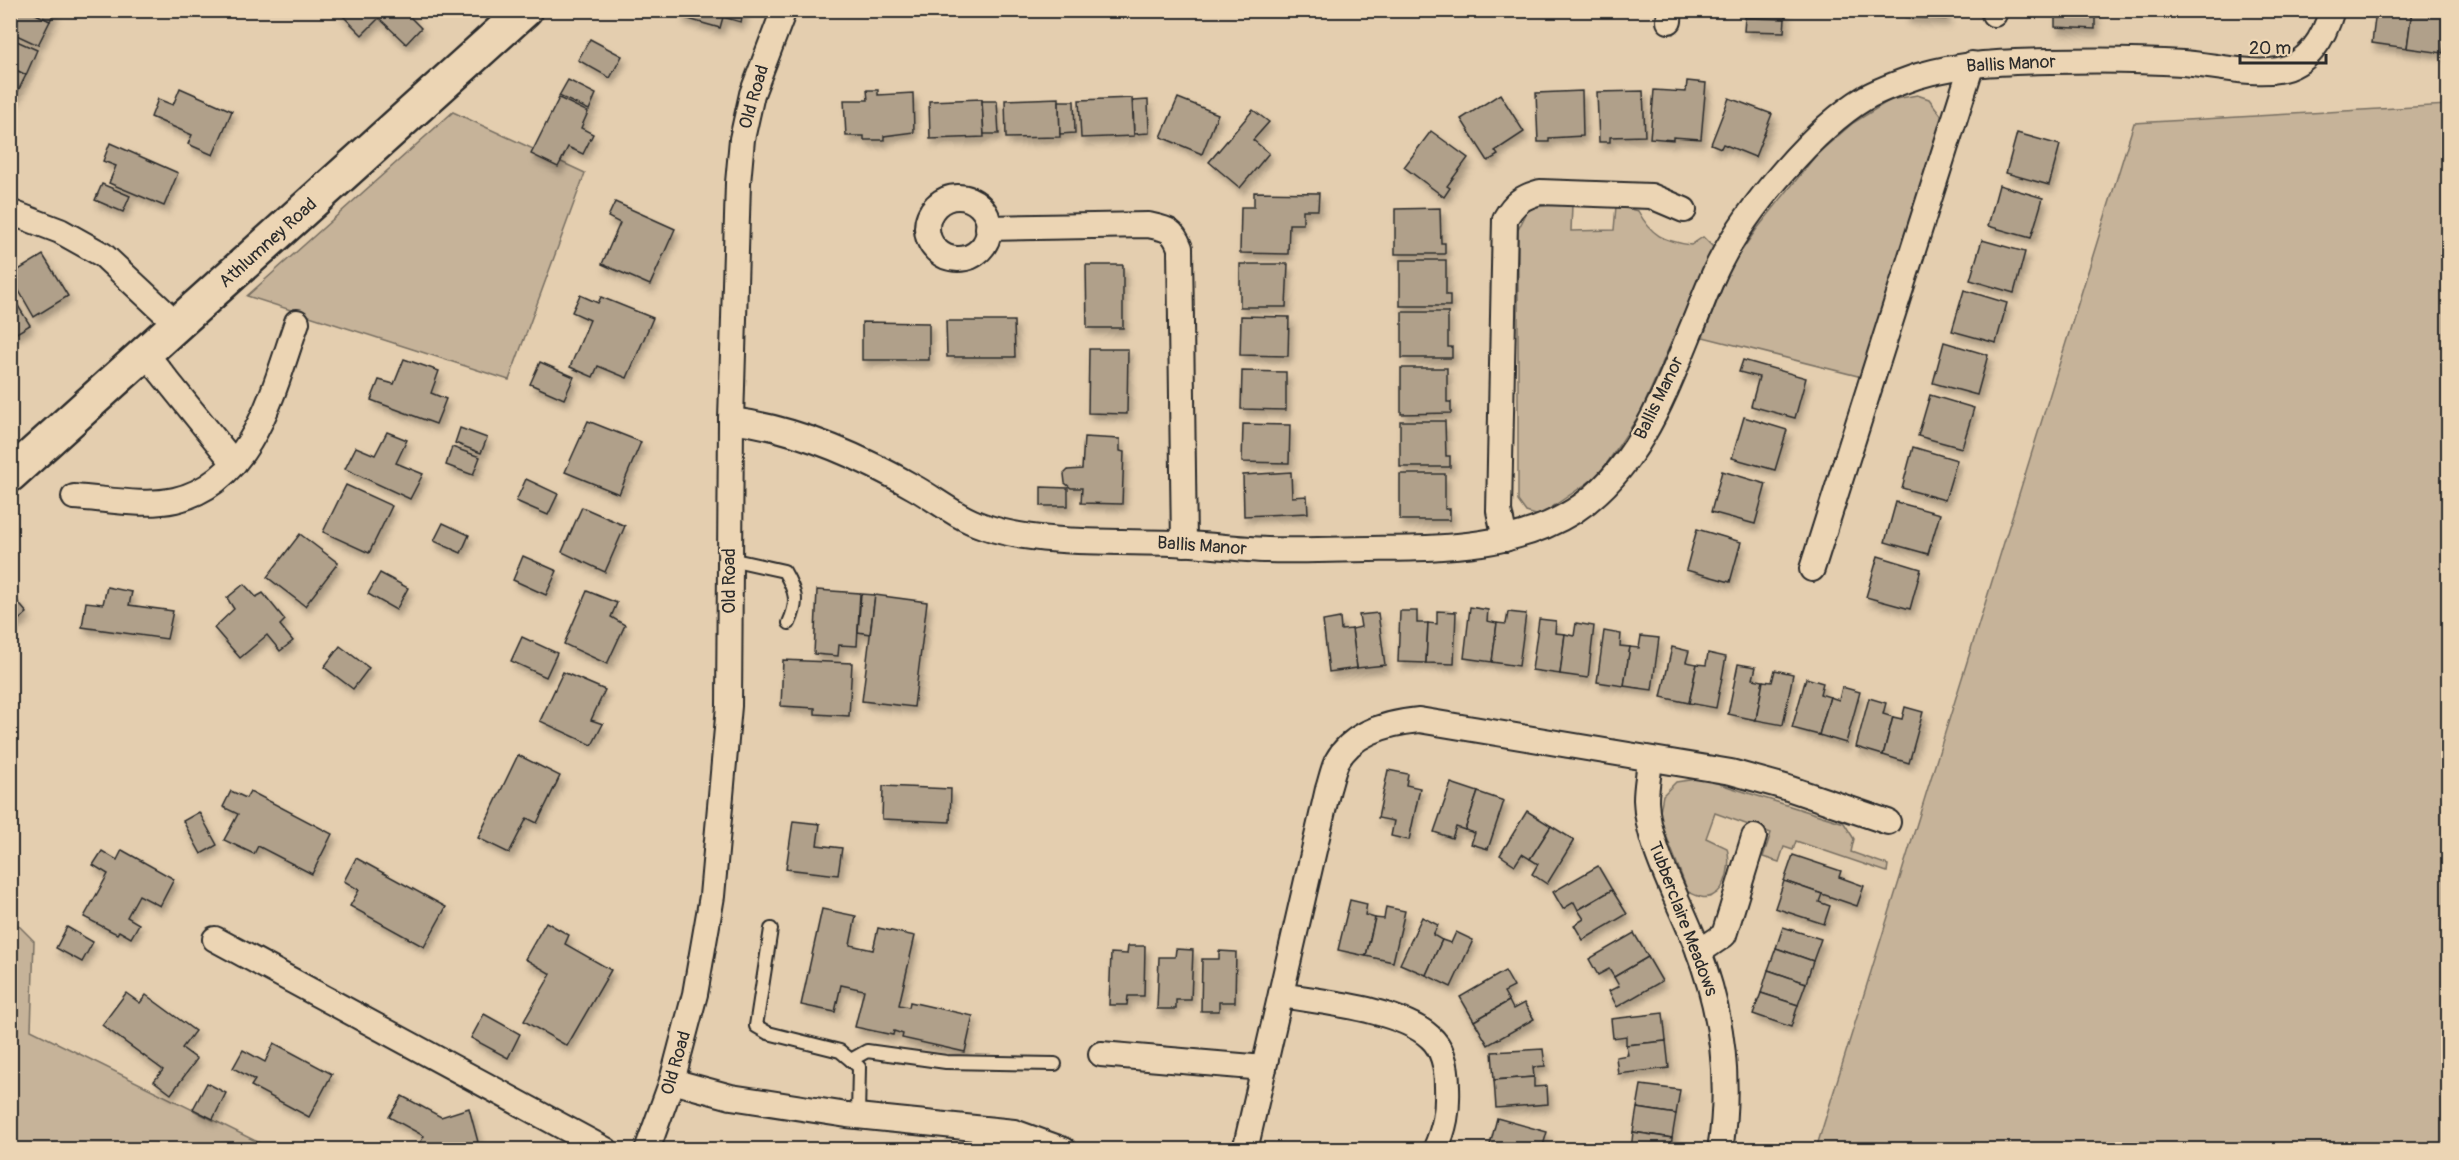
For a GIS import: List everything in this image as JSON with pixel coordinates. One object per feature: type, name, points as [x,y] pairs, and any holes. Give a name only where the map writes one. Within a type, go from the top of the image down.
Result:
[{"type":"main road","name":"Athlumney Road","points":[[10,475],[525,10]]},
{"type":"street","name":"Old Road","points":[[647,1149],[672,1081],[695,994],[712,896],[729,706],[731,420],[738,183],[742,140],[752,94],[784,10]]},
{"type":"street","name":"Ballis Manor","points":[[731,420],[790,431],[863,461],[984,527],[1035,538],[1268,550],[1449,548],[1505,539],[1545,527],[1578,508],[1610,480],[1642,438],[1660,404],[1720,260],[1747,219],[1786,169],[1823,130],[1867,97],[1919,76],[1972,64],[2127,60],[2242,70],[2278,70],[2299,62],[2313,50],[2327,29],[2332,10]]},
{"type":"street","points":[[1812,569],[1972,64]]},
{"type":"street","points":[[1505,539],[1499,511],[1505,219],[1512,207],[1523,196],[1540,192],[1651,196],[1684,210]]},
{"type":"street","points":[[10,212],[60,231],[103,255],[178,325]]},
{"type":"street","points":[[988,228],[1148,225],[1166,228],[1175,234],[1180,248],[1184,544]]},
{"type":"street","points":[[74,497],[150,502],[174,501],[196,494],[217,480],[234,463],[261,422],[297,322]]},
{"type":"street","points":[[146,354],[234,463]]},
{"type":"street","points":[[1245,1149],[1328,789],[1337,762],[1351,744],[1372,731],[1396,722],[1419,720],[1731,772],[1785,787],[1888,822]]},
{"type":"street","name":"Tubberclaire Meadows","points":[[1650,759],[1646,800],[1651,835],[1699,952],[1716,1007],[1725,1066],[1726,1115],[1720,1149]]},
{"type":"street","points":[[1699,952],[1724,935],[1754,837]]},
{"type":"street","points":[[215,939],[606,1149]]},
{"type":"street","points":[[1281,995],[1385,1014],[1411,1025],[1430,1037],[1441,1052],[1447,1072],[1448,1110],[1443,1131],[1435,1149]]},
{"type":"street","points":[[1101,1054],[1264,1068]]},
{"type":"street","points":[[672,1081],[732,1097],[858,1116],[1014,1132],[1064,1149]]},
{"type":"lane","points":[[730,560],[784,571],[795,589],[795,609],[789,623]]},
{"type":"lane","points":[[771,929],[756,1026],[768,1033],[840,1051],[859,1067],[858,1116]]},
{"type":"lane","points":[[851,1060],[867,1051],[946,1062],[1055,1064]]},
{"type":"shaded area","points":[[1917,95],[1929,99],[1943,118],[1862,377],[1703,337],[1731,266],[1756,230],[1817,154],[1853,123],[1890,100]]},
{"type":"shaded area","points":[[2448,105],[2448,1149],[1816,1149],[2134,123]]},
{"type":"shaded area","points":[[453,112],[585,173],[509,380],[247,296]]},
{"type":"shaded area","points":[[1572,205],[1571,231],[1614,230],[1616,206],[1638,211],[1654,232],[1673,242],[1691,245],[1703,237],[1713,247],[1640,414],[1599,475],[1539,516],[1526,512],[1518,501],[1518,230],[1529,208]]},
{"type":"shaded area","points":[[1696,779],[1710,781],[1844,823],[1854,839],[1851,852],[1888,865],[1887,872],[1796,841],[1793,850],[1784,847],[1779,862],[1763,857],[1771,833],[1715,813],[1706,838],[1727,848],[1729,860],[1725,881],[1717,893],[1709,897],[1700,897],[1688,892],[1659,817],[1663,795],[1676,782]]},
{"type":"shaded area","points":[[11,918],[34,941],[31,1030],[272,1149],[11,1149]]},
{"type":"building","points":[[10,10],[28,10],[50,21],[38,45],[10,32]]},
{"type":"building","points":[[28,10],[55,10],[50,21]]},
{"type":"building","points":[[337,10],[415,10],[409,16],[421,28],[406,44],[379,18],[362,35]]},
{"type":"building","points":[[682,10],[744,10],[741,22],[723,17],[720,28],[681,17]]},
{"type":"building","points":[[1745,10],[1785,10],[1785,19],[1745,18]]},
{"type":"building","points":[[1906,10],[1947,10],[1946,19],[1906,17]]},
{"type":"building","points":[[2055,10],[2093,10],[2093,15],[2055,13]]},
{"type":"building","points":[[2376,10],[2412,10],[2407,48],[2372,43]]},
{"type":"building","points":[[2412,10],[2448,10],[2443,53],[2407,48]]},
{"type":"building","points":[[2055,13],[2095,15],[2095,29],[2055,27]]},
{"type":"building","points":[[1745,18],[1785,19],[1784,32],[1744,31]]},
{"type":"building","points":[[10,38],[37,50],[26,75],[10,67]]},
{"type":"building","points":[[590,39],[622,56],[610,78],[578,60]]},
{"type":"building","points":[[10,67],[26,75],[14,99],[10,98]]},
{"type":"building","points":[[568,80],[596,94],[589,110],[559,96]]},
{"type":"building","points":[[1687,81],[1706,83],[1701,139],[1650,138],[1654,90],[1686,92]]},
{"type":"building","points":[[180,88],[232,111],[213,155],[188,144],[192,135],[151,117],[158,99],[173,105]]},
{"type":"building","points":[[867,90],[878,90],[878,95],[913,93],[914,132],[884,136],[884,140],[864,140],[864,136],[846,136],[844,100],[868,100]]},
{"type":"building","points":[[1582,91],[1583,136],[1549,138],[1549,142],[1538,142],[1536,93]]},
{"type":"building","points":[[1643,91],[1645,136],[1610,137],[1610,142],[1599,142],[1597,92]]},
{"type":"building","points":[[1500,94],[1524,132],[1495,151],[1498,155],[1488,161],[1461,119]]},
{"type":"building","points":[[559,98],[588,112],[581,128],[593,134],[583,154],[568,147],[558,167],[531,154]]},
{"type":"building","points":[[1059,98],[1060,137],[1006,138],[1005,100]]},
{"type":"building","points":[[1132,98],[1134,136],[1081,138],[1079,100]]},
{"type":"building","points":[[1178,98],[1218,114],[1202,154],[1161,137]]},
{"type":"building","points":[[1729,98],[1772,114],[1755,157],[1723,144],[1721,148],[1711,144]]},
{"type":"building","points":[[982,99],[984,137],[930,139],[929,101]]},
{"type":"building","points":[[1148,100],[1149,133],[1134,134],[1133,101]]},
{"type":"building","points":[[982,101],[997,101],[999,134],[984,134]]},
{"type":"building","points":[[1059,101],[1074,101],[1075,133],[1060,134]]},
{"type":"building","points":[[1253,110],[1269,122],[1253,140],[1269,153],[1240,188],[1209,162]]},
{"type":"building","points":[[1431,131],[1468,158],[1447,186],[1450,188],[1444,197],[1404,167]]},
{"type":"building","points":[[2017,133],[2060,145],[2049,185],[2006,173]]},
{"type":"building","points":[[110,143],[178,173],[164,206],[109,183],[116,166],[103,161]]},
{"type":"building","points":[[102,184],[130,196],[123,212],[95,200]]},
{"type":"building","points":[[1999,185],[2043,198],[2031,238],[1988,226]]},
{"type":"building","points":[[1254,192],[1319,193],[1318,210],[1303,210],[1303,224],[1289,224],[1288,254],[1240,253],[1241,207],[1254,207]]},
{"type":"building","points":[[615,202],[675,229],[650,285],[602,264],[620,223],[608,217]]},
{"type":"building","points":[[1440,208],[1441,243],[1445,243],[1445,254],[1395,254],[1395,209]]},
{"type":"building","points":[[1982,240],[2025,252],[2014,293],[1970,280]]},
{"type":"building","points":[[43,255],[68,296],[34,317],[10,275]]},
{"type":"building","points":[[1400,260],[1446,260],[1446,295],[1450,295],[1450,306],[1400,306]]},
{"type":"building","points":[[1240,264],[1288,264],[1286,307],[1240,307]]},
{"type":"building","points":[[1086,265],[1123,265],[1123,328],[1087,328]]},
{"type":"building","points":[[1964,290],[2007,303],[1996,343],[1952,331]]},
{"type":"building","points":[[10,293],[30,325],[10,337]]},
{"type":"building","points":[[580,295],[598,303],[601,297],[653,318],[627,378],[598,366],[593,377],[570,367],[590,320],[572,312]]},
{"type":"building","points":[[1402,312],[1448,312],[1448,347],[1452,347],[1452,358],[1402,358]]},
{"type":"building","points":[[1241,316],[1289,317],[1288,356],[1240,355]]},
{"type":"building","points":[[946,321],[1014,321],[1015,357],[947,357]]},
{"type":"building","points":[[862,322],[929,323],[929,360],[862,360]]},
{"type":"building","points":[[1944,342],[1988,355],[1977,395],[1933,383]]},
{"type":"building","points":[[1089,349],[1128,349],[1127,414],[1088,413]]},
{"type":"building","points":[[404,359],[439,371],[431,393],[446,399],[436,424],[371,400],[379,380],[394,384]]},
{"type":"building","points":[[1743,360],[1806,378],[1795,418],[1751,406],[1759,377],[1739,372]]},
{"type":"building","points":[[540,362],[574,377],[564,399],[530,384]]},
{"type":"building","points":[[1401,368],[1447,368],[1447,402],[1451,402],[1451,413],[1401,414]]},
{"type":"building","points":[[1242,371],[1286,372],[1286,410],[1241,409]]},
{"type":"building","points":[[1930,395],[1974,408],[1962,448],[1918,436]]},
{"type":"building","points":[[1744,417],[1787,430],[1775,470],[1732,458]]},
{"type":"building","points":[[588,421],[641,442],[619,494],[565,472]]},
{"type":"building","points":[[1400,421],[1445,421],[1446,456],[1450,456],[1450,467],[1400,467]]},
{"type":"building","points":[[1243,424],[1290,425],[1289,463],[1242,462]]},
{"type":"building","points":[[460,428],[487,438],[481,453],[455,443]]},
{"type":"building","points":[[387,432],[407,440],[396,463],[423,474],[410,499],[345,469],[356,447],[375,455]]},
{"type":"building","points":[[1084,437],[1120,439],[1120,451],[1124,452],[1122,504],[1081,503],[1082,488],[1071,488],[1065,483],[1064,474],[1068,470],[1082,469]]},
{"type":"building","points":[[452,447],[480,457],[473,475],[446,465]]},
{"type":"building","points":[[1913,447],[1957,460],[1945,500],[1902,488]]},
{"type":"building","points":[[1722,471],[1766,484],[1755,524],[1711,512]]},
{"type":"building","points":[[1291,472],[1292,497],[1307,496],[1308,513],[1244,516],[1243,475]]},
{"type":"building","points":[[1400,474],[1445,474],[1445,509],[1450,509],[1450,520],[1400,520]]},
{"type":"building","points":[[526,479],[558,494],[548,515],[516,501]]},
{"type":"building","points":[[346,485],[392,506],[369,553],[323,532]]},
{"type":"building","points":[[1041,487],[1068,488],[1068,506],[1041,506]]},
{"type":"building","points":[[1896,502],[1940,514],[1928,554],[1885,542]]},
{"type":"building","points":[[582,507],[625,526],[605,572],[562,552]]},
{"type":"building","points":[[443,523],[469,535],[461,553],[434,541]]},
{"type":"building","points":[[1697,529],[1741,542],[1730,582],[1686,570]]},
{"type":"building","points":[[300,534],[338,563],[305,606],[267,577]]},
{"type":"building","points":[[523,556],[557,571],[546,595],[513,580]]},
{"type":"building","points":[[1878,556],[1921,569],[1910,609],[1866,597]]},
{"type":"building","points":[[380,573],[408,588],[396,610],[368,594]]},
{"type":"building","points":[[244,584],[256,597],[263,593],[285,620],[280,625],[293,641],[280,651],[267,635],[240,658],[214,628],[234,609],[227,598]]},
{"type":"building","points":[[107,587],[132,592],[129,605],[173,611],[167,639],[82,627],[86,602],[103,604]]},
{"type":"building","points":[[817,590],[860,593],[857,646],[839,645],[838,656],[814,654]]},
{"type":"building","points":[[587,591],[617,603],[611,617],[625,625],[607,664],[564,644]]},
{"type":"building","points":[[10,593],[27,613],[10,627]]},
{"type":"building","points":[[861,594],[875,595],[870,634],[858,632]]},
{"type":"building","points":[[875,595],[927,602],[914,707],[862,701]]},
{"type":"building","points":[[1470,607],[1488,610],[1487,621],[1497,623],[1492,662],[1464,658]]},
{"type":"building","points":[[1400,611],[1417,611],[1417,623],[1428,623],[1426,663],[1398,662]]},
{"type":"building","points":[[1437,611],[1456,612],[1454,664],[1426,663],[1428,623],[1437,624]]},
{"type":"building","points":[[1508,612],[1526,614],[1519,666],[1492,662],[1497,623],[1506,624]]},
{"type":"building","points":[[1378,613],[1385,665],[1357,668],[1352,629],[1361,627],[1359,615]]},
{"type":"building","points":[[1340,618],[1341,630],[1352,629],[1357,668],[1329,672],[1323,621]]},
{"type":"building","points":[[1539,619],[1556,621],[1555,633],[1565,634],[1560,674],[1532,670]]},
{"type":"building","points":[[1576,623],[1594,626],[1588,678],[1560,674],[1565,634],[1574,636]]},
{"type":"building","points":[[1604,631],[1621,634],[1620,646],[1630,647],[1624,686],[1597,682]]},
{"type":"building","points":[[1641,636],[1659,638],[1652,690],[1624,686],[1630,647],[1639,648]]},
{"type":"building","points":[[522,637],[557,653],[546,677],[511,661]]},
{"type":"building","points":[[340,646],[369,668],[353,689],[324,667]]},
{"type":"building","points":[[1672,647],[1689,651],[1686,662],[1697,664],[1689,703],[1661,697]]},
{"type":"building","points":[[1708,653],[1726,657],[1716,708],[1689,703],[1697,664],[1706,665]]},
{"type":"building","points":[[783,660],[852,663],[849,716],[815,714],[815,708],[781,706]]},
{"type":"building","points":[[1738,664],[1756,667],[1753,679],[1763,681],[1756,720],[1728,714]]},
{"type":"building","points":[[1775,670],[1793,674],[1783,725],[1756,720],[1763,681],[1772,682]]},
{"type":"building","points":[[563,672],[605,690],[591,720],[603,724],[592,745],[540,721]]},
{"type":"building","points":[[1806,678],[1823,683],[1820,694],[1830,697],[1819,735],[1792,728]]},
{"type":"building","points":[[1842,687],[1860,692],[1846,743],[1819,735],[1830,697],[1839,700]]},
{"type":"building","points":[[1869,698],[1886,703],[1883,714],[1893,717],[1883,755],[1856,747]]},
{"type":"building","points":[[1905,707],[1923,712],[1909,763],[1883,755],[1893,717],[1902,719]]},
{"type":"building","points":[[518,755],[560,776],[537,823],[527,818],[509,853],[478,838]]},
{"type":"building","points":[[1388,770],[1408,774],[1406,785],[1420,788],[1409,840],[1391,836],[1394,821],[1378,818]]},
{"type":"building","points":[[1451,783],[1478,792],[1465,830],[1456,827],[1452,838],[1434,832]]},
{"type":"building","points":[[883,786],[951,789],[950,822],[882,819]]},
{"type":"building","points":[[231,791],[246,798],[250,791],[332,834],[312,874],[258,846],[254,854],[224,840],[238,814],[223,807]]},
{"type":"building","points":[[1478,792],[1504,801],[1488,849],[1471,844],[1475,833],[1465,830]]},
{"type":"building","points":[[1527,811],[1551,826],[1530,859],[1522,854],[1515,865],[1500,855]]},
{"type":"building","points":[[199,812],[217,845],[201,854],[183,821]]},
{"type":"building","points":[[793,821],[820,824],[817,845],[842,848],[838,875],[786,869]]},
{"type":"building","points":[[1551,826],[1574,840],[1547,884],[1532,874],[1538,864],[1530,859]]},
{"type":"building","points":[[122,850],[174,879],[160,906],[139,895],[127,917],[139,924],[131,938],[119,931],[117,934],[84,917],[108,874],[93,865],[102,851],[117,860]]},
{"type":"building","points":[[1793,855],[1841,871],[1839,877],[1864,886],[1857,906],[1784,881]]},
{"type":"building","points":[[356,858],[446,907],[424,947],[350,906],[359,890],[344,881]]},
{"type":"building","points":[[1598,866],[1612,890],[1578,910],[1574,902],[1563,909],[1553,892]]},
{"type":"building","points":[[1784,881],[1822,894],[1819,902],[1830,906],[1824,924],[1775,908]]},
{"type":"building","points":[[1612,890],[1627,914],[1583,940],[1574,925],[1584,919],[1578,910]]},
{"type":"building","points":[[1350,900],[1367,904],[1365,915],[1375,918],[1366,956],[1338,950]]},
{"type":"building","points":[[1386,907],[1405,911],[1393,962],[1366,956],[1375,918],[1384,919]]},
{"type":"building","points":[[822,909],[856,916],[850,945],[873,950],[878,928],[915,936],[899,1005],[909,1007],[910,1002],[973,1016],[965,1052],[902,1038],[903,1034],[894,1031],[893,1035],[855,1027],[864,990],[841,985],[835,1012],[801,1005]]},
{"type":"building","points":[[1422,917],[1438,925],[1433,935],[1442,940],[1426,975],[1400,964]]},
{"type":"building","points":[[546,922],[569,935],[565,944],[611,970],[567,1046],[524,1021],[551,974],[525,959]]},
{"type":"building","points":[[67,927],[93,942],[82,962],[56,948]]},
{"type":"building","points":[[1783,927],[1821,939],[1813,961],[1776,948]]},
{"type":"building","points":[[1456,932],[1473,940],[1451,987],[1426,975],[1442,940],[1451,943]]},
{"type":"building","points":[[1634,933],[1648,957],[1614,977],[1609,969],[1598,975],[1589,959]]},
{"type":"building","points":[[1128,946],[1145,946],[1144,996],[1128,996],[1127,1005],[1109,1005],[1111,953],[1127,954]]},
{"type":"building","points":[[1776,948],[1813,961],[1806,983],[1768,970]]},
{"type":"building","points":[[1176,949],[1193,950],[1191,1000],[1176,1000],[1176,1009],[1157,1009],[1159,957],[1175,957]]},
{"type":"building","points":[[1219,951],[1236,952],[1235,1002],[1219,1002],[1219,1011],[1201,1011],[1202,959],[1219,959]]},
{"type":"building","points":[[1648,957],[1662,981],[1617,1007],[1609,991],[1619,986],[1614,977]]},
{"type":"building","points":[[1768,970],[1806,983],[1798,1005],[1761,993]]},
{"type":"building","points":[[1505,971],[1514,987],[1504,992],[1509,1001],[1474,1021],[1460,997]]},
{"type":"building","points":[[126,993],[140,1003],[146,995],[195,1031],[182,1048],[197,1059],[171,1094],[154,1081],[163,1070],[102,1025]]},
{"type":"building","points":[[1761,993],[1798,1005],[1791,1027],[1753,1014]]},
{"type":"building","points":[[1509,1001],[1513,1009],[1524,1003],[1534,1019],[1488,1045],[1474,1021]]},
{"type":"building","points":[[1663,1013],[1666,1041],[1626,1045],[1626,1036],[1613,1038],[1611,1019]]},
{"type":"building","points":[[484,1014],[520,1034],[508,1058],[471,1038]]},
{"type":"building","points":[[1666,1041],[1669,1068],[1618,1074],[1616,1057],[1628,1055],[1626,1045]]},
{"type":"building","points":[[274,1043],[332,1074],[309,1117],[251,1086],[255,1080],[233,1068],[243,1050],[265,1062]]},
{"type":"building","points":[[1543,1049],[1545,1066],[1533,1067],[1534,1077],[1494,1080],[1492,1052]]},
{"type":"building","points":[[1534,1077],[1534,1087],[1547,1086],[1548,1104],[1496,1108],[1494,1080]]},
{"type":"building","points":[[207,1083],[226,1093],[213,1119],[193,1109]]},
{"type":"building","points":[[1641,1085],[1680,1090],[1676,1114],[1637,1108]]},
{"type":"building","points":[[402,1096],[441,1117],[469,1108],[478,1142],[455,1150],[416,1150],[424,1136],[389,1117]]},
{"type":"building","points":[[1637,1108],[1676,1114],[1672,1138],[1633,1132]]},
{"type":"building","points":[[1497,1118],[1547,1132],[1542,1149],[1531,1146],[1529,1150],[1507,1150],[1490,1145]]},
{"type":"building","points":[[1633,1132],[1672,1138],[1671,1150],[1631,1150]]}]
